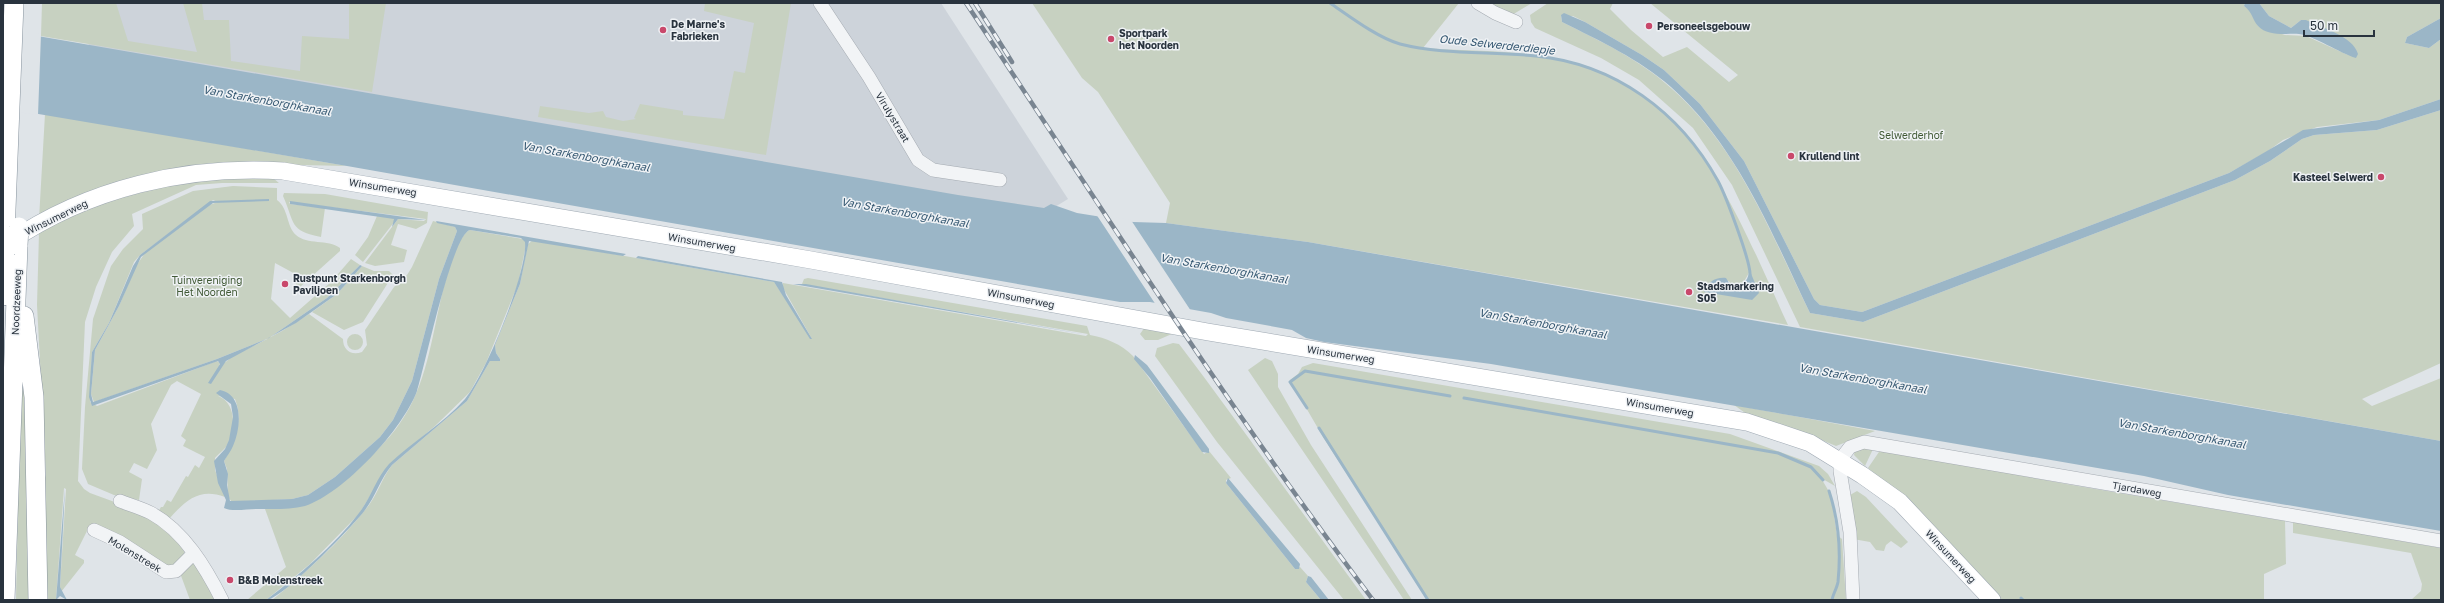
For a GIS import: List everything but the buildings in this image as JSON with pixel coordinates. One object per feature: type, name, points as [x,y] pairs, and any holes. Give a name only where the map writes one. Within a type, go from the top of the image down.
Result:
[{"type":"highway","points":[[5,3],[14,23]]},
{"type":"highway","name":"Noordzeeweg","points":[[14,3],[16,142]]},
{"type":"highway","name":"Noordzeeweg","points":[[5,600],[9,254],[16,142],[28,3]]},
{"type":"highway","points":[[9,254],[34,398],[38,600]]},
{"type":"highway","name":"Noordzeeweg","points":[[3,296],[9,254]]},
{"type":"main road","name":"Winsumerweg","points":[[9,254],[64,211],[132,186],[174,177],[220,171],[283,171],[819,262],[1208,332],[1681,410],[1747,422],[1777,431],[1810,443],[1840,460],[1900,502],[1992,600]]},
{"type":"street","name":"Virulystraat","points":[[820,3],[868,77],[918,160],[933,170],[1000,180]]},
{"type":"street","points":[[1478,3],[1495,13],[1516,22]]},
{"type":"street","name":"Tjardaweg","points":[[1840,460],[1850,447],[1864,442],[2441,541]]},
{"type":"street","points":[[1840,460],[1840,471],[1849,526],[1853,600]]},
{"type":"street","points":[[120,501],[151,513],[172,529],[194,553],[208,572],[222,600]]},
{"type":"street","name":"Molenstreek","points":[[94,530],[120,542],[166,572],[176,571],[194,553]]},
{"type":"shaded area","points":[[85,3],[941,3],[1068,199],[1045,213],[89,48]]},
{"type":"green space","points":[[42,3],[116,3],[128,41],[197,52],[183,3],[202,3],[204,20],[229,20],[231,61],[300,71],[302,36],[349,39],[349,3],[386,3],[372,92],[41,36]]},
{"type":"green space","points":[[705,3],[791,3],[766,155],[538,117],[540,106],[589,113],[603,111],[606,117],[623,121],[636,119],[634,118],[640,104],[683,111],[683,115],[724,119],[734,71],[745,73],[754,23],[704,11]]},
{"type":"green space","points":[[1032,3],[1459,3],[1423,48],[1537,55],[1553,58],[1601,72],[1641,95],[1675,124],[1703,158],[1727,197],[1749,239],[1788,325],[1308,242],[1166,223],[1170,203],[1098,92],[1082,78]],"holes":[[[1750,271],[1752,300],[1707,284],[1729,281],[1731,286],[1742,285]]]},
{"type":"green space","points":[[1489,3],[1532,3],[1512,15]]},
{"type":"green space","name":"Selwerderhof","points":[[1548,3],[1613,3],[1610,9],[1631,30],[1663,57],[1687,47],[1729,82],[1738,75],[1650,3],[2245,3],[2244,6],[2252,12],[2258,26],[2285,35],[2306,36],[2348,55],[2301,20],[2291,28],[2269,16],[2259,3],[2441,3],[2441,18],[2407,37],[2405,43],[2429,48],[2441,39],[2441,99],[2379,120],[2317,127],[2283,140],[2268,151],[2229,173],[1862,312],[1820,305],[1814,299],[1744,161],[1700,104],[1664,70],[1642,55],[1573,16],[1561,16],[1562,22],[1619,51],[1646,68],[1671,88],[1695,111],[1716,137],[1751,193],[1810,313],[1863,322],[2235,180],[2270,161],[2302,139],[2314,135],[2377,130],[2441,110],[2441,363],[2362,399],[2372,406],[2441,378],[2441,441],[1800,327],[1732,185],[1693,128],[1639,80],[1601,58],[1535,28],[1531,22],[1530,15]]},
{"type":"green space","points":[[45,114],[347,166],[211,163],[146,176],[39,219]]},
{"type":"green space","points":[[273,178],[279,183],[222,183],[196,185],[132,214],[134,226],[112,252],[96,287],[85,322],[78,481],[84,489],[90,493],[131,508],[160,525],[185,550],[184,554],[169,569],[92,527],[87,531],[75,555],[84,560],[84,563],[61,592],[60,587],[66,489],[64,488],[56,600],[42,600],[41,488],[46,475],[37,305],[39,233],[94,205],[193,179]]},
{"type":"green space","name":"Tuinvereniging Het Noorden","points":[[233,186],[277,188],[277,200],[284,208],[290,227],[296,235],[306,240],[335,245],[340,248],[340,251],[300,287],[296,285],[295,281],[299,276],[275,263],[271,299],[290,318],[331,282],[351,259],[360,265],[327,298],[269,338],[217,359],[94,402],[91,394],[95,350],[119,306],[136,266],[145,253],[209,205],[218,202],[213,200],[140,255],[134,262],[109,323],[92,352],[90,402],[97,406],[217,361],[220,363],[219,366],[234,355],[274,336],[309,314],[343,339],[344,346],[348,351],[351,353],[362,352],[367,345],[365,330],[394,287],[407,275],[412,267],[433,221],[455,227],[457,231],[439,279],[412,381],[393,420],[380,437],[335,477],[308,495],[292,499],[232,502],[228,497],[227,469],[224,461],[237,432],[238,408],[235,399],[218,396],[229,405],[233,418],[232,433],[229,441],[226,447],[215,458],[215,470],[225,497],[216,494],[200,495],[187,501],[169,519],[158,512],[167,500],[171,502],[186,476],[188,477],[195,465],[199,468],[205,457],[183,446],[186,440],[181,436],[201,394],[177,381],[171,385],[151,424],[157,450],[147,469],[134,463],[129,472],[142,479],[139,500],[114,495],[88,484],[82,469],[85,407],[93,319],[111,266],[123,249],[143,229],[142,214],[193,191]]},
{"type":"green space","points":[[284,193],[325,194],[428,212],[427,223],[416,229],[398,224],[391,245],[407,250],[404,262],[375,266],[365,263],[398,219],[424,221],[426,219],[289,202],[290,204],[325,208],[321,237],[311,235],[298,229],[294,224],[283,196]]},
{"type":"green space","points":[[377,216],[393,218],[395,221],[363,262],[355,255],[368,237]]},
{"type":"green space","points":[[470,230],[523,239],[526,242],[518,284],[486,363],[470,392],[435,426],[389,465],[359,514],[310,564],[266,600],[247,600],[286,567],[265,509],[293,507],[323,496],[367,460],[395,430],[409,409],[422,378],[427,361],[449,269],[461,239],[465,233]]},
{"type":"green space","points":[[533,240],[774,282],[812,339],[782,286],[783,283],[1086,336],[1088,334],[802,284],[804,279],[808,278],[1087,326],[1090,335],[1113,342],[1133,356],[1204,454],[1209,451],[1231,478],[1226,480],[1226,483],[1295,569],[1300,567],[1308,576],[1306,582],[1321,600],[272,600],[311,567],[347,531],[369,505],[392,465],[467,401],[490,361],[499,361],[500,359],[496,353],[495,345],[520,284],[528,244]]},
{"type":"green space","points":[[362,266],[374,271],[389,271],[393,275],[363,322],[344,330],[312,312],[337,294]]},
{"type":"green space","points":[[1145,327],[1174,333],[1158,340],[1145,340],[1140,334]]},
{"type":"green space","points":[[355,334],[361,336],[363,342],[361,348],[355,350],[349,348],[347,342],[349,336]]},
{"type":"green space","points":[[1173,343],[1179,344],[1366,600],[1344,600],[1217,442],[1155,356],[1157,348]]},
{"type":"green space","points":[[21,358],[28,418],[32,600],[16,600]]},
{"type":"green space","points":[[1265,358],[1272,361],[1278,374],[1278,387],[1311,445],[1412,600],[1404,600],[1248,370]]},
{"type":"green space","points":[[1313,363],[1730,434],[1819,466],[1828,474],[1835,486],[1821,478],[1831,495],[1837,535],[1842,539],[1846,600],[1429,600],[1323,437],[1290,380],[1298,374],[1302,367]]},
{"type":"green space","points":[[1734,405],[1875,431],[1836,446],[1795,429],[1755,420]]},
{"type":"green space","points":[[1874,447],[1865,466],[1854,455],[1855,449]]},
{"type":"green space","points":[[1881,449],[2066,484],[2285,521],[2286,564],[2264,574],[2264,600],[2000,600],[1902,498],[1868,468]]},
{"type":"green space","points":[[1857,491],[1866,497],[1908,542],[1901,548],[1891,541],[1886,545],[1884,551],[1876,550],[1870,542],[1853,539],[1850,495]]},
{"type":"green space","points":[[2293,522],[2441,548],[2441,600],[2411,600],[2421,591],[2422,584],[2411,553],[2293,533]]},
{"type":"green space","points":[[195,562],[218,600],[190,600],[180,573],[185,565]]},
{"type":"water","points":[[2245,3],[2259,3],[2269,16],[2291,28],[2301,20],[2306,20],[2336,33],[2350,42],[2358,54],[2356,58],[2305,35],[2267,32],[2258,26],[2249,11],[2244,6]]},
{"type":"water","points":[[1564,13],[1585,22],[1642,55],[1664,70],[1700,104],[1744,161],[1814,299],[1820,305],[1862,312],[2229,173],[2303,130],[2379,120],[2441,99],[2441,110],[2377,130],[2314,135],[2302,139],[2270,161],[2235,180],[1863,322],[1810,313],[1751,193],[1716,137],[1695,111],[1671,87],[1646,68],[1619,51],[1562,22],[1561,15]]},
{"type":"water","points":[[2441,18],[2441,39],[2429,48],[2405,43],[2407,37]]},
{"type":"water","name":"Van Starkenborghkanaal","points":[[3,30],[958,195],[1044,208],[1051,204],[1077,213],[1133,222],[1166,223],[1308,242],[2441,441],[2441,531],[2228,495],[2144,476],[1491,364],[1324,342],[1306,338],[1292,330],[1150,302],[1120,302],[347,166],[3,108]]},
{"type":"water","points":[[269,199],[269,201],[213,203],[141,257],[119,306],[95,350],[91,394],[93,402],[217,359],[267,339],[226,361],[211,384],[208,383],[220,364],[218,361],[92,406],[89,397],[92,352],[109,323],[133,266],[140,255],[210,201]]},
{"type":"water","points":[[290,201],[426,220],[398,219],[392,227],[394,219],[290,204]]},
{"type":"water","points":[[436,221],[626,254],[623,256],[529,241],[520,284],[495,345],[496,353],[500,361],[490,361],[467,401],[392,465],[384,476],[365,510],[333,546],[287,588],[274,597],[266,600],[303,570],[339,537],[363,507],[389,464],[438,424],[465,399],[483,369],[504,323],[520,276],[525,242],[521,238],[470,230],[463,237],[455,253],[447,276],[417,391],[410,406],[386,441],[370,458],[337,488],[320,499],[305,506],[293,508],[235,510],[224,508],[226,500],[218,483],[214,461],[225,449],[229,440],[233,417],[231,404],[216,393],[220,390],[228,393],[237,405],[239,422],[236,439],[224,461],[228,474],[227,485],[230,501],[292,499],[308,495],[335,477],[380,437],[393,420],[412,381],[439,279],[457,231],[455,227],[437,223]]},
{"type":"water","points":[[638,256],[782,282],[786,295],[812,339],[810,339],[774,282],[636,258]]},
{"type":"water","points":[[360,265],[362,266],[337,294],[296,323],[271,336],[327,298]]},
{"type":"water","points":[[1750,271],[1759,293],[1752,300],[1704,292],[1712,281],[1718,278],[1726,278],[1731,286],[1742,285],[1747,279]]},
{"type":"water","points":[[793,284],[806,284],[1088,335]]},
{"type":"water","points":[[1135,355],[1147,365],[1209,449],[1209,453],[1202,452],[1150,378],[1134,359]]},
{"type":"water","points":[[1228,478],[1300,564],[1299,569],[1295,569],[1226,483]]},
{"type":"water","points":[[65,488],[60,587],[67,600],[60,596],[56,600]]},
{"type":"water","points":[[1308,576],[1311,577],[1329,600],[1321,600],[1306,582]]},
{"type":"pier","points":[[3,28],[41,34],[38,115],[3,110]]},
{"type":"pier","points":[[1096,214],[1131,220],[1191,311],[1156,305]]},
{"type":"waterway","name":"Oude Selwerderdiepje","points":[[1330,3],[1373,32],[1400,44],[1433,50],[1520,54],[1565,61],[1592,69],[1618,81],[1642,96],[1665,113],[1685,133],[1703,156],[1718,181],[1731,213],[1742,243],[1750,275]]},
{"type":"waterway","points":[[1307,408],[1290,382],[1305,371],[1450,396]]},
{"type":"waterway","points":[[1464,398],[1778,453],[1811,467],[1823,480]]},
{"type":"waterway","points":[[1319,428],[1428,600]]},
{"type":"waterway","points":[[1829,491],[1837,525],[1839,548],[1838,582],[1832,600]]},
{"type":"railway","points":[[966,3],[1115,230],[1216,380],[1319,527],[1373,600]]},
{"type":"railway","points":[[975,3],[1012,62]]},
{"type":"place","name":"Personeelsgebouw","points":[[1649,26]]},
{"type":"place","name":"De Marne's Fabrieken","points":[[663,30]]},
{"type":"place","name":"Sportpark het Noorden","points":[[1111,39]]},
{"type":"place","name":"Krullend lint","points":[[1791,156]]},
{"type":"place","name":"Kasteel Selwerd","points":[[2381,177]]},
{"type":"place","name":"Rustpunt Starkenborgh Paviljoen","points":[[285,284]]},
{"type":"place","name":"Stadsmarkering S05","points":[[1689,292]]},
{"type":"place","name":"B&B Molenstreek","points":[[230,580]]}]
